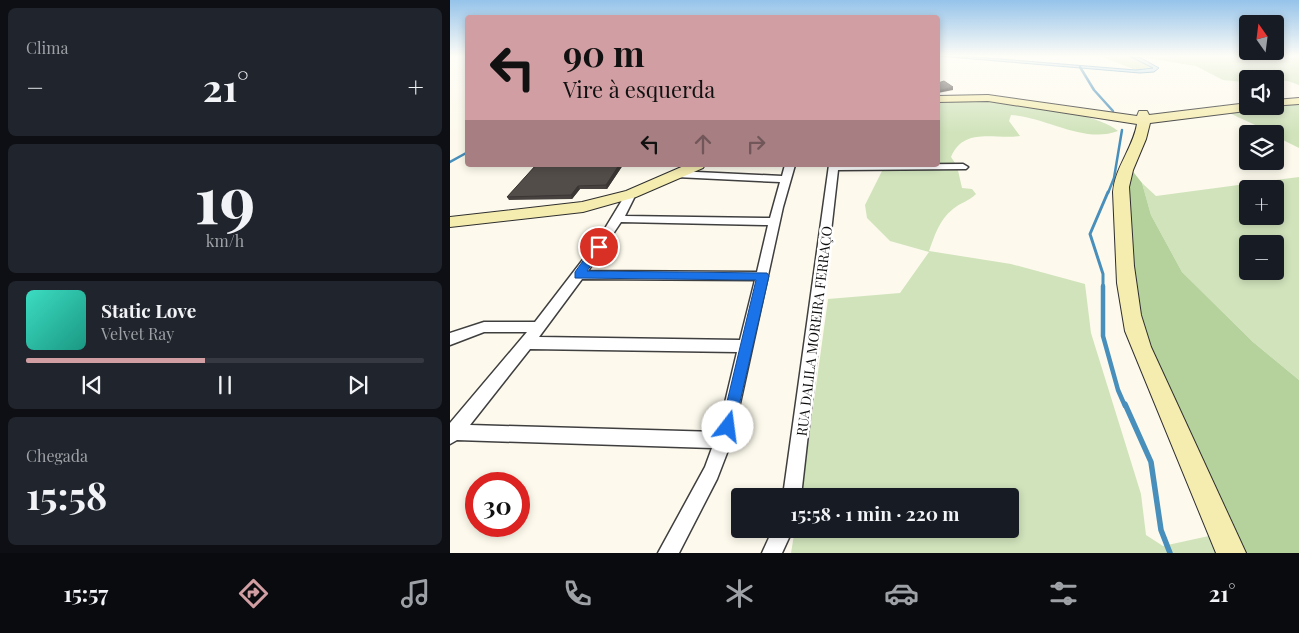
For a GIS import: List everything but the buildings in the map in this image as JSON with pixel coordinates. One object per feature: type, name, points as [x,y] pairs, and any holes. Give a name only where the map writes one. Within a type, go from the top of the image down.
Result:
[{"type":"main road","points":[[940,100],[988,98],[1105,116],[1143,125],[1156,124],[1173,117],[1238,108]]},
{"type":"main road","points":[[1284,103],[1299,101]]},
{"type":"main road","points":[[1105,116],[1143,125],[1198,107],[1238,108]]},
{"type":"main road","points":[[1143,125],[1125,171],[1121,188],[1123,245],[1132,323],[1140,348],[1231,553]]},
{"type":"main road","points":[[450,222],[583,208],[631,194],[693,167]]},
{"type":"street","name":"RUA DALILA MOREIRA FERRAÇO","points":[[793,488],[834,167]]},
{"type":"street","points":[[940,167],[964,167]]},
{"type":"street","points":[[668,553],[711,473],[724,440],[774,222],[788,172],[676,174]]},
{"type":"street","points":[[452,434],[527,343],[579,275],[619,219],[631,194]]},
{"type":"street","points":[[619,219],[774,222]]},
{"type":"street","points":[[579,275],[763,276]]},
{"type":"street","points":[[450,339],[490,326],[540,326]]},
{"type":"street","points":[[527,343],[746,346]]},
{"type":"street","points":[[452,434],[724,440]]},
{"type":"street","points":[[772,553],[779,538]]},
{"type":"green space","points":[[980,100],[1052,109],[1091,118],[1107,124],[1118,131],[1105,134],[1078,132],[1038,120],[1011,115],[1009,121],[1020,136],[981,136],[964,141],[957,147],[951,157],[957,166],[962,188],[972,189],[976,194],[948,213],[938,228],[929,251],[1011,264],[1085,284],[1091,333],[1141,494],[1146,535],[1163,546],[1218,534],[1226,553],[791,553],[794,538],[1019,538],[1019,488],[802,488],[828,299],[900,293],[929,252],[890,241],[867,218],[865,205],[884,167],[940,167],[940,103]]},
{"type":"green space","points":[[1299,103],[1299,148],[1284,140],[1284,125],[1255,125],[1227,112],[1239,110],[1239,115],[1284,115],[1284,105]]},
{"type":"green space","points":[[1131,169],[1142,183],[1151,215],[1182,272],[1253,342],[1299,380],[1299,553],[1226,553],[1142,334],[1128,254],[1129,173]]},
{"type":"green space","points":[[1299,177],[1299,380],[1253,342],[1182,272],[1151,215],[1142,183],[1156,196],[1239,185],[1239,225],[1284,225],[1284,180],[1276,180]]},
{"type":"waterway","points":[[1089,82],[1113,111]]},
{"type":"waterway","points":[[1108,193],[1114,178],[1122,130]]},
{"type":"waterway","points":[[450,162],[465,154]]},
{"type":"waterway","points":[[1108,192],[1090,234],[1103,274],[1103,336],[1118,390],[1125,406]]},
{"type":"waterway","points":[[1125,404],[1151,462],[1161,530],[1170,553]]},
{"type":"route","points":[[599,247],[579,275],[763,276],[728,427]]}]
